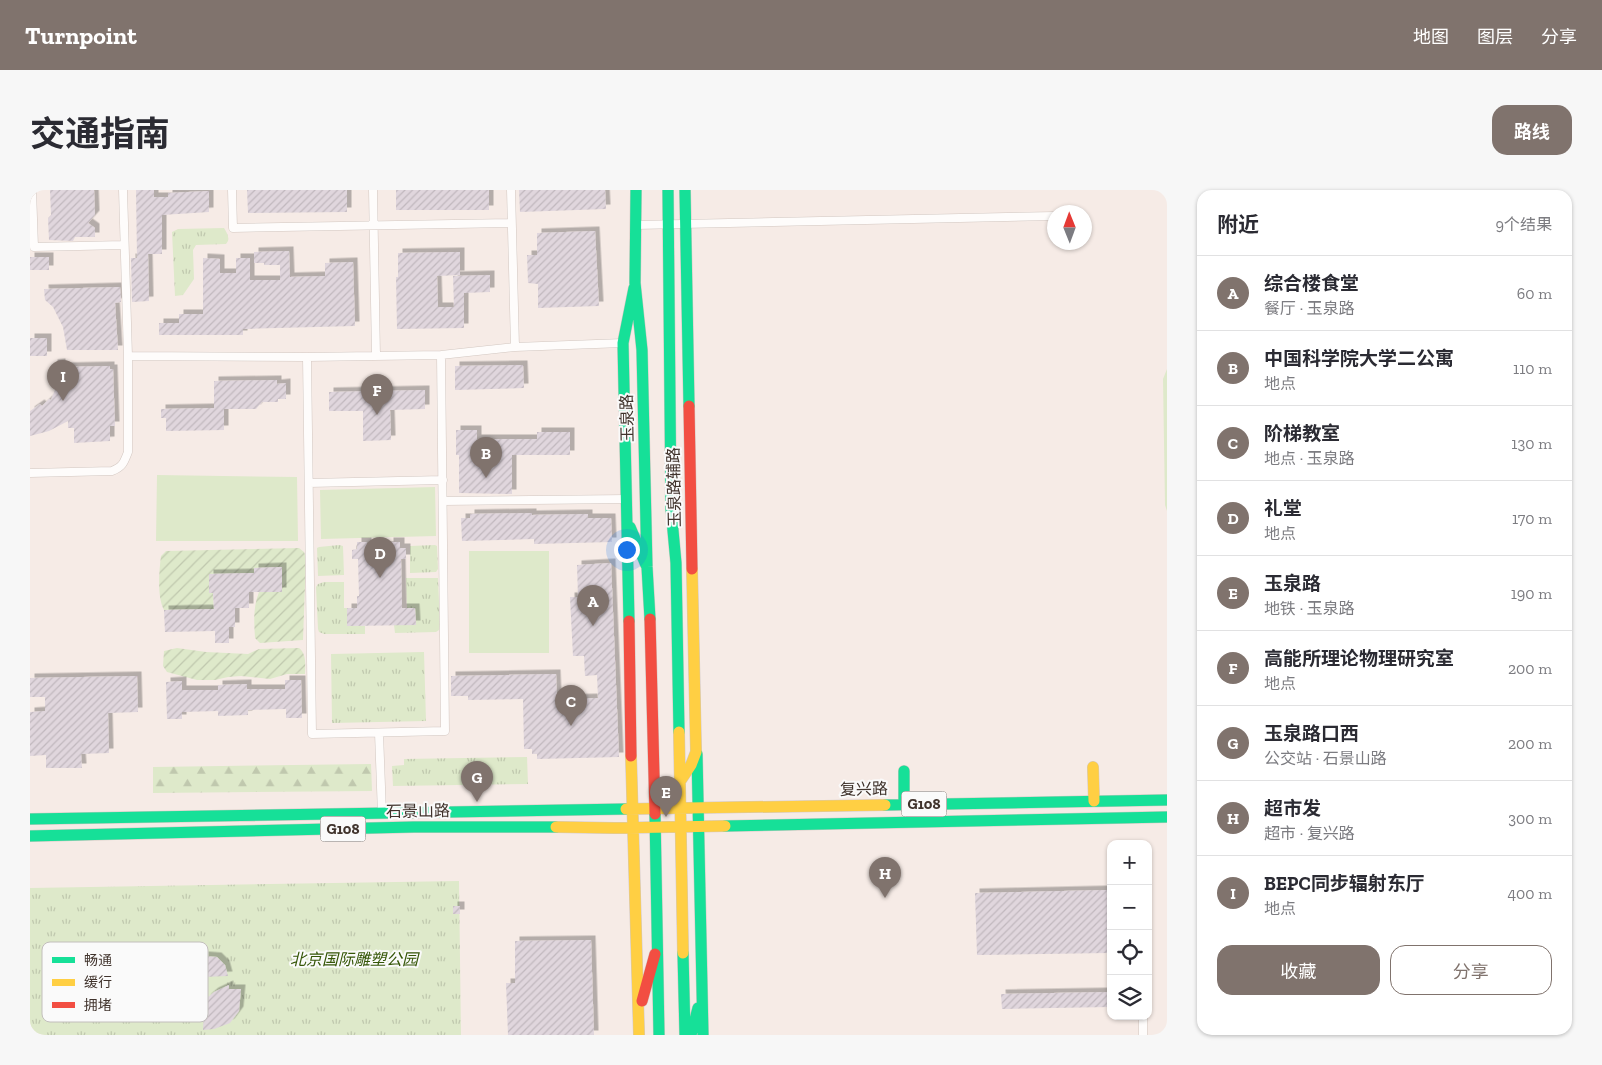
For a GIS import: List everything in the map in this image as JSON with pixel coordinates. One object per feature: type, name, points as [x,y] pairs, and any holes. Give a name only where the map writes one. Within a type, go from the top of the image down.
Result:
[{"type":"main road","name":"玉泉路","points":[[636,190],[635,283],[642,350],[656,828],[659,1035]]},
{"type":"main road","points":[[668,190],[671,509],[676,562],[685,1035]]},
{"type":"main road","name":"玉泉路辅路","points":[[681,780],[691,765],[696,752],[685,190]]},
{"type":"main road","points":[[635,283],[622,343],[639,1035]]},
{"type":"main road","points":[[627,520],[647,566]]},
{"type":"main road","points":[[696,752],[703,1035]]},
{"type":"main road","points":[[1093,767],[1094,801]]},
{"type":"main road","points":[[904,771],[904,804]]},
{"type":"main road","name":"复兴路","points":[[681,808],[1167,800]]},
{"type":"main road","name":"G108","points":[[655,810],[681,808]]},
{"type":"main road","name":"石景山路","points":[[30,819],[655,810]]},
{"type":"main road","name":"G108","points":[[656,828],[1167,817]]},
{"type":"main road","name":"石景山路","points":[[30,836],[483,826],[656,828]]},
{"type":"main road","points":[[639,1014],[658,945]]},
{"type":"main road","points":[[691,1035],[702,992]]},
{"type":"street","points":[[32,190],[34,247],[124,245]]},
{"type":"street","points":[[30,472],[112,471],[119,469],[124,464],[128,452],[128,356],[123,190]]},
{"type":"street","points":[[232,190],[233,228],[511,224]]},
{"type":"street","points":[[373,190],[376,356]]},
{"type":"street","points":[[511,190],[516,347]]},
{"type":"street","points":[[636,225],[1047,216]]},
{"type":"street","points":[[128,356],[307,357],[441,355],[516,347],[622,343]]},
{"type":"street","points":[[307,357],[312,734],[445,731],[441,355]]},
{"type":"street","points":[[309,483],[443,480]]},
{"type":"street","points":[[443,501],[627,499]]},
{"type":"street","points":[[379,733],[382,814]]},
{"type":"street","points":[[1143,1020],[1143,1035]]},
{"type":"green space","points":[[224,228],[228,238],[226,244],[196,245],[193,250],[194,279],[183,295],[175,296],[172,232],[178,229]]},
{"type":"green space","points":[[1167,369],[1167,511],[1165,505],[1163,379]]},
{"type":"green space","points":[[157,475],[297,477],[298,541],[156,541]]},
{"type":"green space","points":[[435,487],[436,536],[321,539],[320,490]]},
{"type":"green space","points":[[343,546],[344,575],[318,576],[317,548]]},
{"type":"green space","points":[[410,546],[437,546],[438,569],[436,572],[410,573]]},
{"type":"green space","points":[[299,548],[306,557],[303,640],[260,643],[255,638],[254,620],[259,592],[282,592],[282,567],[254,568],[254,573],[209,574],[214,609],[164,610],[160,598],[159,576],[161,556],[166,551]]},
{"type":"green space","points":[[469,551],[549,551],[549,653],[469,653]]},
{"type":"green space","points":[[406,578],[438,578],[440,624],[439,630],[436,632],[395,633],[394,625],[416,624],[415,608],[407,608]]},
{"type":"green space","points":[[324,582],[344,582],[344,608],[347,608],[347,626],[365,626],[365,634],[324,634],[319,632],[316,587]]},
{"type":"green space","points":[[177,648],[206,652],[248,654],[259,649],[299,648],[304,657],[305,674],[287,674],[270,679],[241,676],[215,680],[197,680],[167,672],[163,666],[164,651]]},
{"type":"green space","points":[[424,652],[426,721],[332,723],[331,654]]},
{"type":"green space","points":[[527,757],[528,784],[393,786],[392,766],[404,765],[404,759]]},
{"type":"green space","points":[[371,764],[372,791],[153,793],[153,767]]},
{"type":"green space","name":"北京国际雕塑公园","points":[[459,881],[461,1035],[30,1035],[30,888]]},
{"type":"building","points":[[50,190],[94,190],[95,215],[88,223],[95,228],[95,237],[75,237],[73,241],[49,240]]},
{"type":"building","points":[[136,190],[154,190],[154,197],[168,197],[168,193],[209,191],[209,212],[162,215],[162,254],[148,254],[149,301],[132,302],[131,258],[137,258]]},
{"type":"building","points":[[247,190],[347,190],[347,212],[248,213]]},
{"type":"building","points":[[396,190],[489,190],[489,210],[396,210]]},
{"type":"building","points":[[519,190],[605,190],[606,209],[520,212]]},
{"type":"building","points":[[595,231],[599,306],[538,308],[538,284],[528,283],[527,255],[537,255],[537,233]]},
{"type":"building","points":[[289,251],[290,277],[325,276],[325,263],[353,262],[355,326],[243,329],[243,335],[159,335],[159,323],[179,323],[179,314],[203,314],[203,258],[220,259],[220,273],[236,273],[236,258],[250,258],[250,280],[280,280],[280,265],[254,263],[254,252]]},
{"type":"building","points":[[460,252],[460,275],[437,276],[438,307],[454,307],[453,276],[490,275],[490,292],[464,293],[464,328],[397,329],[396,277],[398,277],[398,253]]},
{"type":"building","points":[[30,257],[49,257],[49,270],[30,270]]},
{"type":"building","points":[[120,287],[121,302],[115,303],[118,350],[67,350],[63,327],[53,307],[45,300],[44,289]]},
{"type":"building","points":[[30,338],[47,338],[47,356],[30,356]]},
{"type":"building","points":[[61,363],[61,367],[110,366],[110,369],[113,369],[115,426],[110,426],[110,441],[74,443],[74,428],[68,428],[68,421],[49,431],[30,436],[30,411],[40,404],[42,406],[49,399],[51,400],[59,380],[53,381],[53,364]]},
{"type":"building","points":[[523,365],[524,388],[455,390],[455,366]]},
{"type":"building","points":[[277,380],[277,384],[286,383],[286,399],[278,399],[278,402],[262,402],[256,409],[224,409],[224,430],[166,431],[166,418],[161,418],[161,409],[214,408],[214,381]]},
{"type":"building","points":[[425,390],[425,409],[390,410],[391,440],[363,441],[363,411],[329,411],[329,392]]},
{"type":"building","points":[[456,430],[477,430],[477,439],[537,439],[537,432],[570,432],[570,455],[512,455],[512,494],[459,493],[459,455],[456,455]]},
{"type":"building","points":[[532,513],[532,515],[588,514],[588,518],[611,518],[612,542],[534,544],[534,539],[462,541],[461,518],[470,518],[470,514]]},
{"type":"building","points":[[357,542],[367,542],[367,546],[389,546],[389,542],[400,542],[400,548],[406,548],[406,559],[401,559],[402,608],[415,608],[416,625],[347,626],[347,608],[357,608],[357,596],[359,596],[358,559],[352,559],[352,550],[357,549]]},
{"type":"building","points":[[611,563],[619,757],[537,759],[537,754],[532,754],[532,749],[524,749],[523,699],[468,700],[468,696],[451,696],[451,676],[556,674],[557,699],[598,698],[597,675],[585,676],[584,656],[573,656],[570,597],[578,597],[577,565]]},
{"type":"building","points":[[282,567],[282,592],[249,592],[249,608],[235,608],[235,627],[229,627],[229,643],[215,643],[215,631],[165,632],[164,610],[214,609],[213,593],[209,593],[209,574],[254,573],[254,568]]},
{"type":"building","points":[[137,676],[138,712],[108,713],[109,753],[81,754],[82,768],[46,768],[46,755],[30,756],[30,712],[45,711],[45,697],[30,697],[30,678]]},
{"type":"building","points":[[285,680],[301,680],[302,718],[286,718],[286,709],[248,710],[248,715],[218,716],[218,711],[182,712],[182,719],[167,719],[166,682],[182,681],[182,690],[218,690],[218,685],[247,684],[247,689],[285,689]]},
{"type":"building","points":[[1107,890],[1107,953],[977,955],[975,893]]},
{"type":"building","points":[[453,906],[460,906],[460,914],[453,914]]},
{"type":"building","points":[[591,940],[594,1035],[508,1035],[506,983],[515,983],[515,941]]},
{"type":"building","points":[[208,956],[217,957],[225,965],[228,976],[208,977]]},
{"type":"building","points":[[229,985],[229,989],[241,989],[239,1011],[230,1023],[214,1029],[203,1030],[203,1022],[208,1022],[208,997]]},
{"type":"building","points":[[1107,992],[1107,1007],[1002,1009],[1001,994]]},
{"type":"traffic: fast","points":[[636,190],[635,283],[642,350],[650,619]]},
{"type":"traffic: fast","points":[[668,190],[671,509],[676,563],[679,732]]},
{"type":"traffic: fast","points":[[685,190],[689,406]]},
{"type":"traffic: fast","points":[[629,621],[623,343],[634,288]]},
{"type":"traffic: fast","points":[[630,527],[646,565]]},
{"type":"traffic: fast","points":[[697,754],[703,1035]]},
{"type":"traffic: fast","points":[[904,771],[904,804]]},
{"type":"traffic: fast","points":[[885,805],[1167,800]]},
{"type":"traffic: fast","points":[[30,819],[626,809]]},
{"type":"traffic: fast","points":[[655,814],[659,1035]]},
{"type":"traffic: fast","points":[[725,826],[1167,817]]},
{"type":"traffic: fast","points":[[30,836],[414,827],[556,827]]},
{"type":"traffic: fast","points":[[683,953],[685,1035]]},
{"type":"traffic: fast","points":[[691,1035],[698,1008]]},
{"type":"traffic: slow","points":[[681,780],[691,765],[696,752],[692,569]]},
{"type":"traffic: slow","points":[[679,732],[683,953]]},
{"type":"traffic: slow","points":[[631,756],[639,1035]]},
{"type":"traffic: slow","points":[[1093,767],[1094,801]]},
{"type":"traffic: slow","points":[[626,809],[885,805]]},
{"type":"traffic: slow","points":[[556,827],[725,826]]},
{"type":"traffic: jam","points":[[689,406],[692,569]]},
{"type":"traffic: jam","points":[[650,619],[655,814]]},
{"type":"traffic: jam","points":[[629,621],[631,756]]},
{"type":"traffic: jam","points":[[642,1001],[655,954]]},
{"type":"place","name":"BEPC同步辐射东厅","points":[[63,401]]},
{"type":"place","name":"高能所理论物理研究室","points":[[377,415]]},
{"type":"place","name":"中国科学院大学二公寓","points":[[486,478]]},
{"type":"place","name":"礼堂","points":[[380,578]]},
{"type":"place","name":"综合楼食堂","points":[[593,626]]},
{"type":"place","name":"阶梯教室","points":[[571,726]]},
{"type":"place","name":"玉泉路口西","points":[[477,802]]},
{"type":"place","name":"玉泉路","points":[[666,817]]},
{"type":"place","name":"超市发","points":[[885,898]]}]
